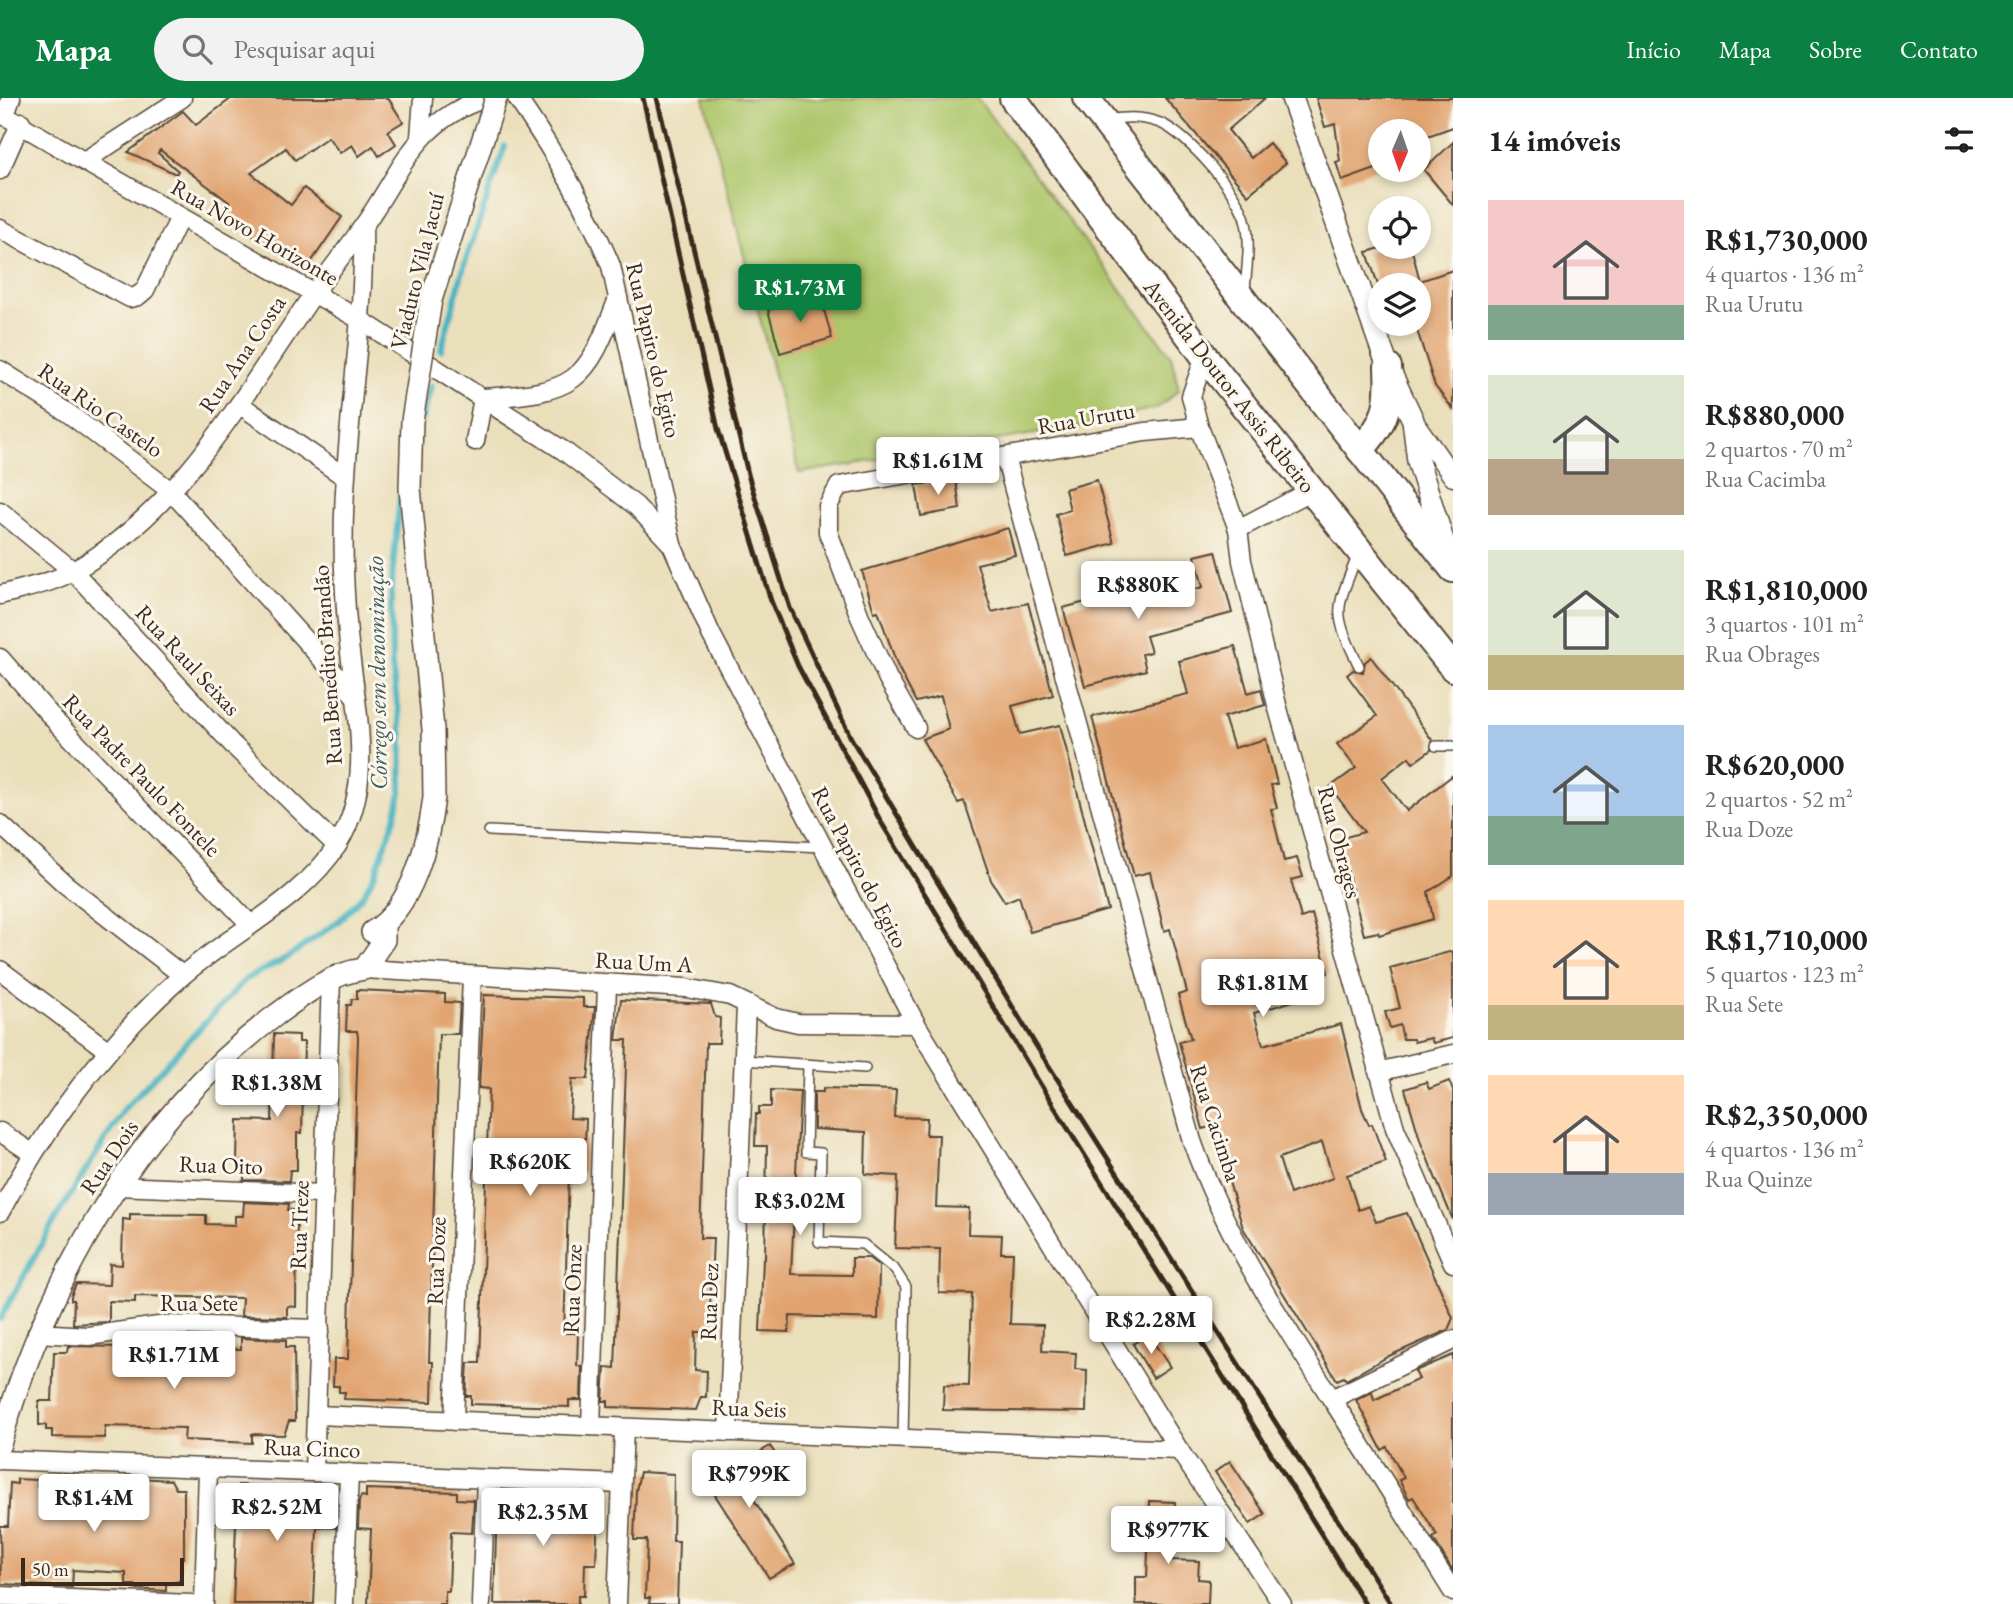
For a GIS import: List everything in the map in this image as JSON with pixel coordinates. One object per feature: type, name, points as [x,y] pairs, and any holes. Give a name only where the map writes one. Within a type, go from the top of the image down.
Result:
[{"type":"main road","name":"Avenida Doutor Assis Ribeiro","points":[[1013,98],[1205,356],[1453,668]]},
{"type":"main road","points":[[1087,98],[1452,568]]},
{"type":"main road","points":[[1360,450],[1378,431],[1385,417],[1390,396],[1388,367]]},
{"type":"street","points":[[86,160],[183,98]]},
{"type":"street","points":[[420,136],[422,98]]},
{"type":"street","name":"Rua Ana Costa","points":[[0,595],[73,571],[117,543],[172,492],[239,404],[312,295],[363,226],[420,136],[462,107],[486,98]]},
{"type":"street","name":"Viaduto Vila Jacuí","points":[[358,970],[355,958],[373,932],[384,926],[409,887],[422,858],[434,797],[433,729],[410,488],[412,421],[431,300],[496,98]]},
{"type":"street","name":"Rua Papiro do Egito","points":[[517,98],[571,180],[594,223],[611,266],[672,545],[711,634],[916,1024],[1179,1450],[1282,1604]]},
{"type":"street","points":[[1292,98],[1388,367],[1413,419],[1453,477]]},
{"type":"street","points":[[0,170],[9,112]]},
{"type":"street","name":"Rua Novo Horizonte","points":[[9,112],[180,217],[312,295],[362,321],[483,398],[604,480],[636,506],[672,545]]},
{"type":"street","points":[[0,229],[130,298],[145,290],[180,217]]},
{"type":"street","name":"Rua Benedito Brandão","points":[[0,1212],[32,1153],[107,1050],[183,975],[304,883],[337,846],[352,814],[359,786],[361,756],[344,576],[345,477],[362,321],[363,226]]},
{"type":"street","points":[[475,441],[483,398],[545,393],[573,381],[593,358],[618,298]]},
{"type":"street","points":[[1199,426],[1191,396],[1205,356]]},
{"type":"street","name":"Rua Rio Castelo","points":[[0,370],[68,413],[172,492],[355,696]]},
{"type":"street","points":[[239,404],[345,477]]},
{"type":"street","points":[[1413,419],[1418,461],[1452,568]]},
{"type":"street","name":"Rua Urutu","points":[[916,728],[888,679],[860,617],[833,544],[827,517],[832,497],[839,486],[1145,432],[1199,426]]},
{"type":"street","name":"Rua Obrages","points":[[1199,426],[1238,528],[1242,561],[1281,717],[1378,1072],[1395,1128],[1453,1263]]},
{"type":"street","name":"Rua Cacimba","points":[[1005,457],[1196,1152],[1208,1186],[1241,1255],[1453,1592]]},
{"type":"street","points":[[1238,528],[1311,491]]},
{"type":"street","name":"Rua Raul Seixas","points":[[0,511],[73,571],[233,745],[337,846]]},
{"type":"street","name":"Rua Padre Paulo Fontele","points":[[0,658],[58,724],[250,924]]},
{"type":"street","points":[[0,824],[65,884],[183,975]]},
{"type":"street","points":[[0,970],[107,1050]]},
{"type":"street","name":"Rua Um A","points":[[358,970],[717,992],[776,1018],[797,1023],[916,1024]]},
{"type":"street","name":"Rua Dois","points":[[0,1444],[37,1333],[116,1186],[176,1108],[216,1064],[284,1010],[331,979],[358,970]]},
{"type":"street","name":"Rua Doze","points":[[454,1421],[472,978]]},
{"type":"street","name":"Rua Treze","points":[[314,1472],[331,979]]},
{"type":"street","name":"Rua Onze","points":[[591,1426],[607,985]]},
{"type":"street","name":"Rua Dez","points":[[729,1432],[746,1006]]},
{"type":"street","points":[[1378,1072],[1453,1054]]},
{"type":"street","points":[[0,1132],[32,1153]]},
{"type":"street","name":"Rua Oito","points":[[116,1186],[324,1194]]},
{"type":"street","name":"Rua Sete","points":[[37,1333],[88,1336],[166,1325],[320,1329]]},
{"type":"street","points":[[1332,1399],[1453,1340]]},
{"type":"street","name":"Rua Seis","points":[[316,1415],[1179,1450]]},
{"type":"street","points":[[617,1604],[624,1428]]},
{"type":"street","name":"Rua Cinco","points":[[0,1460],[621,1485]]},
{"type":"street","points":[[204,1604],[208,1469]]},
{"type":"street","points":[[344,1604],[349,1474]]},
{"type":"street","points":[[481,1604],[486,1479]]},
{"type":"street","points":[[0,1596],[191,1604]]},
{"type":"lane","points":[[1104,121],[1145,118],[1177,132],[1227,188],[1240,205],[1246,223],[1245,301]]},
{"type":"lane","points":[[1359,553],[1338,606],[1340,627],[1359,666]]},
{"type":"lane","points":[[1436,746],[1453,746]]},
{"type":"lane","points":[[489,831],[821,847]]},
{"type":"lane","points":[[743,1060],[865,1068]]},
{"type":"lane","points":[[808,1065],[806,1152],[821,1153],[819,1242],[863,1244],[895,1270],[906,1287],[902,1439]]},
{"type":"green space","points":[[704,98],[977,98],[1171,356],[1179,390],[1158,407],[1082,426],[799,473]]},
{"type":"building","points":[[232,98],[388,98],[403,122],[388,131],[396,144],[379,156],[373,146],[359,156],[352,145],[340,153],[328,137],[295,160],[286,148],[251,173],[291,205],[304,188],[342,217],[305,271],[221,214],[230,203],[160,150],[158,153],[178,171],[176,174],[128,152],[183,111],[196,125]]},
{"type":"building","points":[[1165,98],[1265,98],[1228,130],[1251,158],[1269,143],[1286,163],[1248,195]]},
{"type":"building","points":[[1316,98],[1453,98],[1453,127],[1432,134],[1432,119],[1368,119],[1368,172],[1342,181],[1336,162],[1340,161],[1335,124],[1325,127]]},
{"type":"building","points":[[1453,142],[1453,205],[1432,180],[1432,162]]},
{"type":"building","points":[[1369,259],[1414,259],[1418,273],[1374,273]]},
{"type":"building","points":[[1453,270],[1453,409],[1435,386],[1419,336],[1431,336],[1431,277]]},
{"type":"building","points":[[820,296],[832,338],[780,353],[768,310]]},
{"type":"building","points":[[956,480],[960,509],[921,516],[916,485]]},
{"type":"building","points":[[1097,480],[1114,543],[1067,556],[1056,514],[1070,510],[1065,489]]},
{"type":"building","points":[[1008,528],[1015,555],[977,564],[992,612],[1028,603],[1053,695],[1012,706],[1020,734],[1060,725],[1108,910],[1030,932],[1019,896],[1005,902],[991,880],[964,801],[958,803],[922,739],[949,729],[941,696],[916,702],[898,667],[878,611],[874,612],[862,571]]},
{"type":"building","points":[[1216,551],[1232,613],[1146,636],[1151,652],[1142,654],[1146,670],[1085,686],[1063,608],[1093,600],[1091,588],[1139,576],[1146,603],[1203,587],[1195,556]]},
{"type":"building","points":[[1235,646],[1248,693],[1261,689],[1265,705],[1224,717],[1234,748],[1266,739],[1277,784],[1271,785],[1277,808],[1271,809],[1284,861],[1297,858],[1303,877],[1291,880],[1301,918],[1312,914],[1328,973],[1313,978],[1316,994],[1254,1013],[1263,1045],[1341,1024],[1362,1109],[1369,1125],[1372,1124],[1386,1162],[1347,1175],[1358,1210],[1369,1206],[1376,1222],[1407,1213],[1453,1318],[1448,1330],[1389,1356],[1346,1380],[1344,1377],[1337,1380],[1243,1228],[1212,1126],[1203,1129],[1179,1042],[1191,1039],[1178,995],[1187,992],[1170,929],[1164,931],[1150,872],[1134,876],[1092,717],[1188,694],[1179,661]],"holes":[[[1322,1142],[1333,1178],[1290,1194],[1279,1158]]]},
{"type":"building","points":[[1371,657],[1432,740],[1431,750],[1413,763],[1409,757],[1382,778],[1407,811],[1453,775],[1453,876],[1428,892],[1433,919],[1379,935],[1378,932],[1364,935],[1339,839],[1364,832],[1330,787],[1356,768],[1337,744],[1377,716],[1347,675],[1353,670],[1363,672],[1365,662]]},
{"type":"building","points":[[1453,951],[1453,1038],[1433,1043],[1431,1038],[1414,1042],[1413,1039],[1403,1039],[1400,1025],[1390,1028],[1385,1012],[1400,1008],[1390,968]]},
{"type":"building","points":[[357,990],[445,994],[445,1002],[460,1003],[458,1034],[439,1034],[429,1362],[433,1362],[432,1402],[344,1399],[345,1392],[339,1392],[339,1386],[333,1386],[334,1359],[348,1359],[358,1037],[357,1031],[346,1031],[347,1005],[351,1005],[352,999],[357,999]]},
{"type":"building","points":[[484,995],[583,998],[583,1007],[595,1007],[588,1079],[572,1079],[570,1118],[586,1119],[584,1172],[569,1172],[564,1333],[578,1333],[577,1366],[582,1367],[581,1400],[569,1400],[569,1407],[471,1404],[471,1396],[466,1396],[468,1363],[480,1363],[489,1089],[479,1088]]},
{"type":"building","points":[[621,1000],[711,1004],[715,1017],[720,1018],[719,1043],[706,1043],[700,1238],[713,1238],[709,1332],[696,1332],[695,1370],[707,1371],[706,1397],[701,1397],[696,1410],[608,1407],[608,1401],[603,1401],[605,1367],[615,1368],[627,1040],[616,1040]]},
{"type":"building","points":[[274,1034],[299,1035],[299,1042],[304,1042],[302,1133],[297,1133],[297,1170],[290,1170],[289,1181],[244,1180],[244,1161],[237,1161],[238,1120],[272,1121]]},
{"type":"building","points":[[1449,1081],[1453,1091],[1453,1220],[1421,1143],[1405,1089],[1426,1082],[1429,1089]]},
{"type":"building","points":[[823,1088],[896,1090],[894,1117],[927,1118],[926,1135],[939,1135],[936,1207],[969,1208],[968,1234],[1002,1235],[1001,1253],[1013,1253],[1010,1324],[1043,1325],[1042,1351],[1076,1353],[1075,1369],[1087,1370],[1086,1412],[943,1410],[944,1385],[969,1386],[972,1294],[939,1293],[940,1249],[895,1248],[898,1176],[865,1174],[866,1132],[814,1129],[814,1092],[823,1092]]},
{"type":"building","points":[[771,1090],[800,1091],[791,1274],[852,1275],[852,1258],[869,1258],[879,1266],[878,1319],[790,1316],[789,1332],[760,1331],[765,1259],[767,1146],[755,1146],[756,1114],[759,1114],[759,1107],[771,1107]]},
{"type":"building","points":[[244,1202],[289,1204],[288,1210],[297,1210],[296,1307],[287,1306],[287,1317],[241,1316],[242,1298],[135,1296],[135,1302],[109,1301],[109,1322],[73,1324],[74,1300],[71,1300],[71,1296],[76,1284],[109,1285],[110,1264],[122,1265],[123,1219],[130,1220],[130,1214],[206,1215],[206,1224],[235,1225],[235,1216],[243,1216]]},
{"type":"building","points":[[1148,1334],[1170,1367],[1153,1378],[1133,1344]]},
{"type":"building","points":[[241,1338],[286,1340],[286,1347],[294,1347],[295,1421],[289,1421],[284,1435],[252,1434],[252,1443],[184,1440],[185,1428],[105,1426],[105,1438],[52,1437],[52,1430],[46,1430],[46,1425],[39,1425],[39,1401],[52,1401],[54,1352],[67,1352],[68,1346],[241,1349]]},
{"type":"building","points":[[1453,1355],[1453,1571],[1433,1538],[1437,1535],[1413,1497],[1409,1499],[1399,1480],[1404,1478],[1387,1447],[1382,1450],[1356,1400],[1372,1392],[1374,1400],[1419,1379],[1415,1371]]},
{"type":"building","points":[[770,1446],[778,1458],[742,1481],[795,1564],[769,1578],[702,1475],[727,1458],[733,1468]]},
{"type":"building","points":[[1230,1461],[1265,1514],[1250,1524],[1215,1472]]},
{"type":"building","points":[[640,1472],[674,1474],[673,1541],[679,1541],[677,1604],[649,1604],[650,1598],[645,1598],[647,1540],[634,1540],[636,1491]]},
{"type":"building","points":[[138,1478],[171,1480],[176,1489],[184,1489],[184,1558],[181,1558],[180,1581],[166,1584],[166,1591],[135,1589],[135,1585],[126,1585],[126,1573],[73,1570],[72,1587],[1,1584],[0,1526],[8,1526],[10,1483],[17,1484],[17,1479],[37,1480],[37,1487],[130,1492],[130,1481],[138,1481]]},
{"type":"building","points":[[238,1485],[321,1488],[325,1501],[337,1501],[336,1528],[317,1527],[314,1604],[233,1604],[236,1525],[228,1524],[229,1498],[238,1493]]},
{"type":"building","points":[[366,1489],[457,1492],[457,1499],[474,1500],[472,1533],[451,1532],[449,1591],[445,1591],[445,1604],[368,1604],[371,1529],[358,1528],[359,1502],[361,1496],[366,1497]]},
{"type":"building","points":[[500,1493],[589,1497],[593,1510],[598,1510],[596,1564],[585,1564],[584,1596],[578,1596],[578,1604],[494,1604],[497,1501],[500,1501]]},
{"type":"building","points":[[1150,1501],[1175,1502],[1172,1560],[1199,1561],[1198,1579],[1209,1580],[1208,1604],[1136,1604],[1136,1577],[1147,1577]]},
{"type":"waterway","name":"Córrego sem denominação","points":[[441,350],[465,263],[505,146]]},
{"type":"waterway","name":"Córrego sem denominação","points":[[422,419],[431,386]]},
{"type":"waterway","name":"Córrego sem denominação","points":[[0,1319],[56,1218],[125,1108],[246,979],[290,956],[340,920],[363,895],[375,874],[401,793],[402,736],[392,667],[391,589],[401,486]]},
{"type":"railway","points":[[643,98],[718,429],[771,601],[798,666],[881,822],[1042,1087],[1365,1604]]},
{"type":"railway","points":[[657,98],[749,478],[790,608],[851,738],[1035,1044],[1391,1604]]}]
